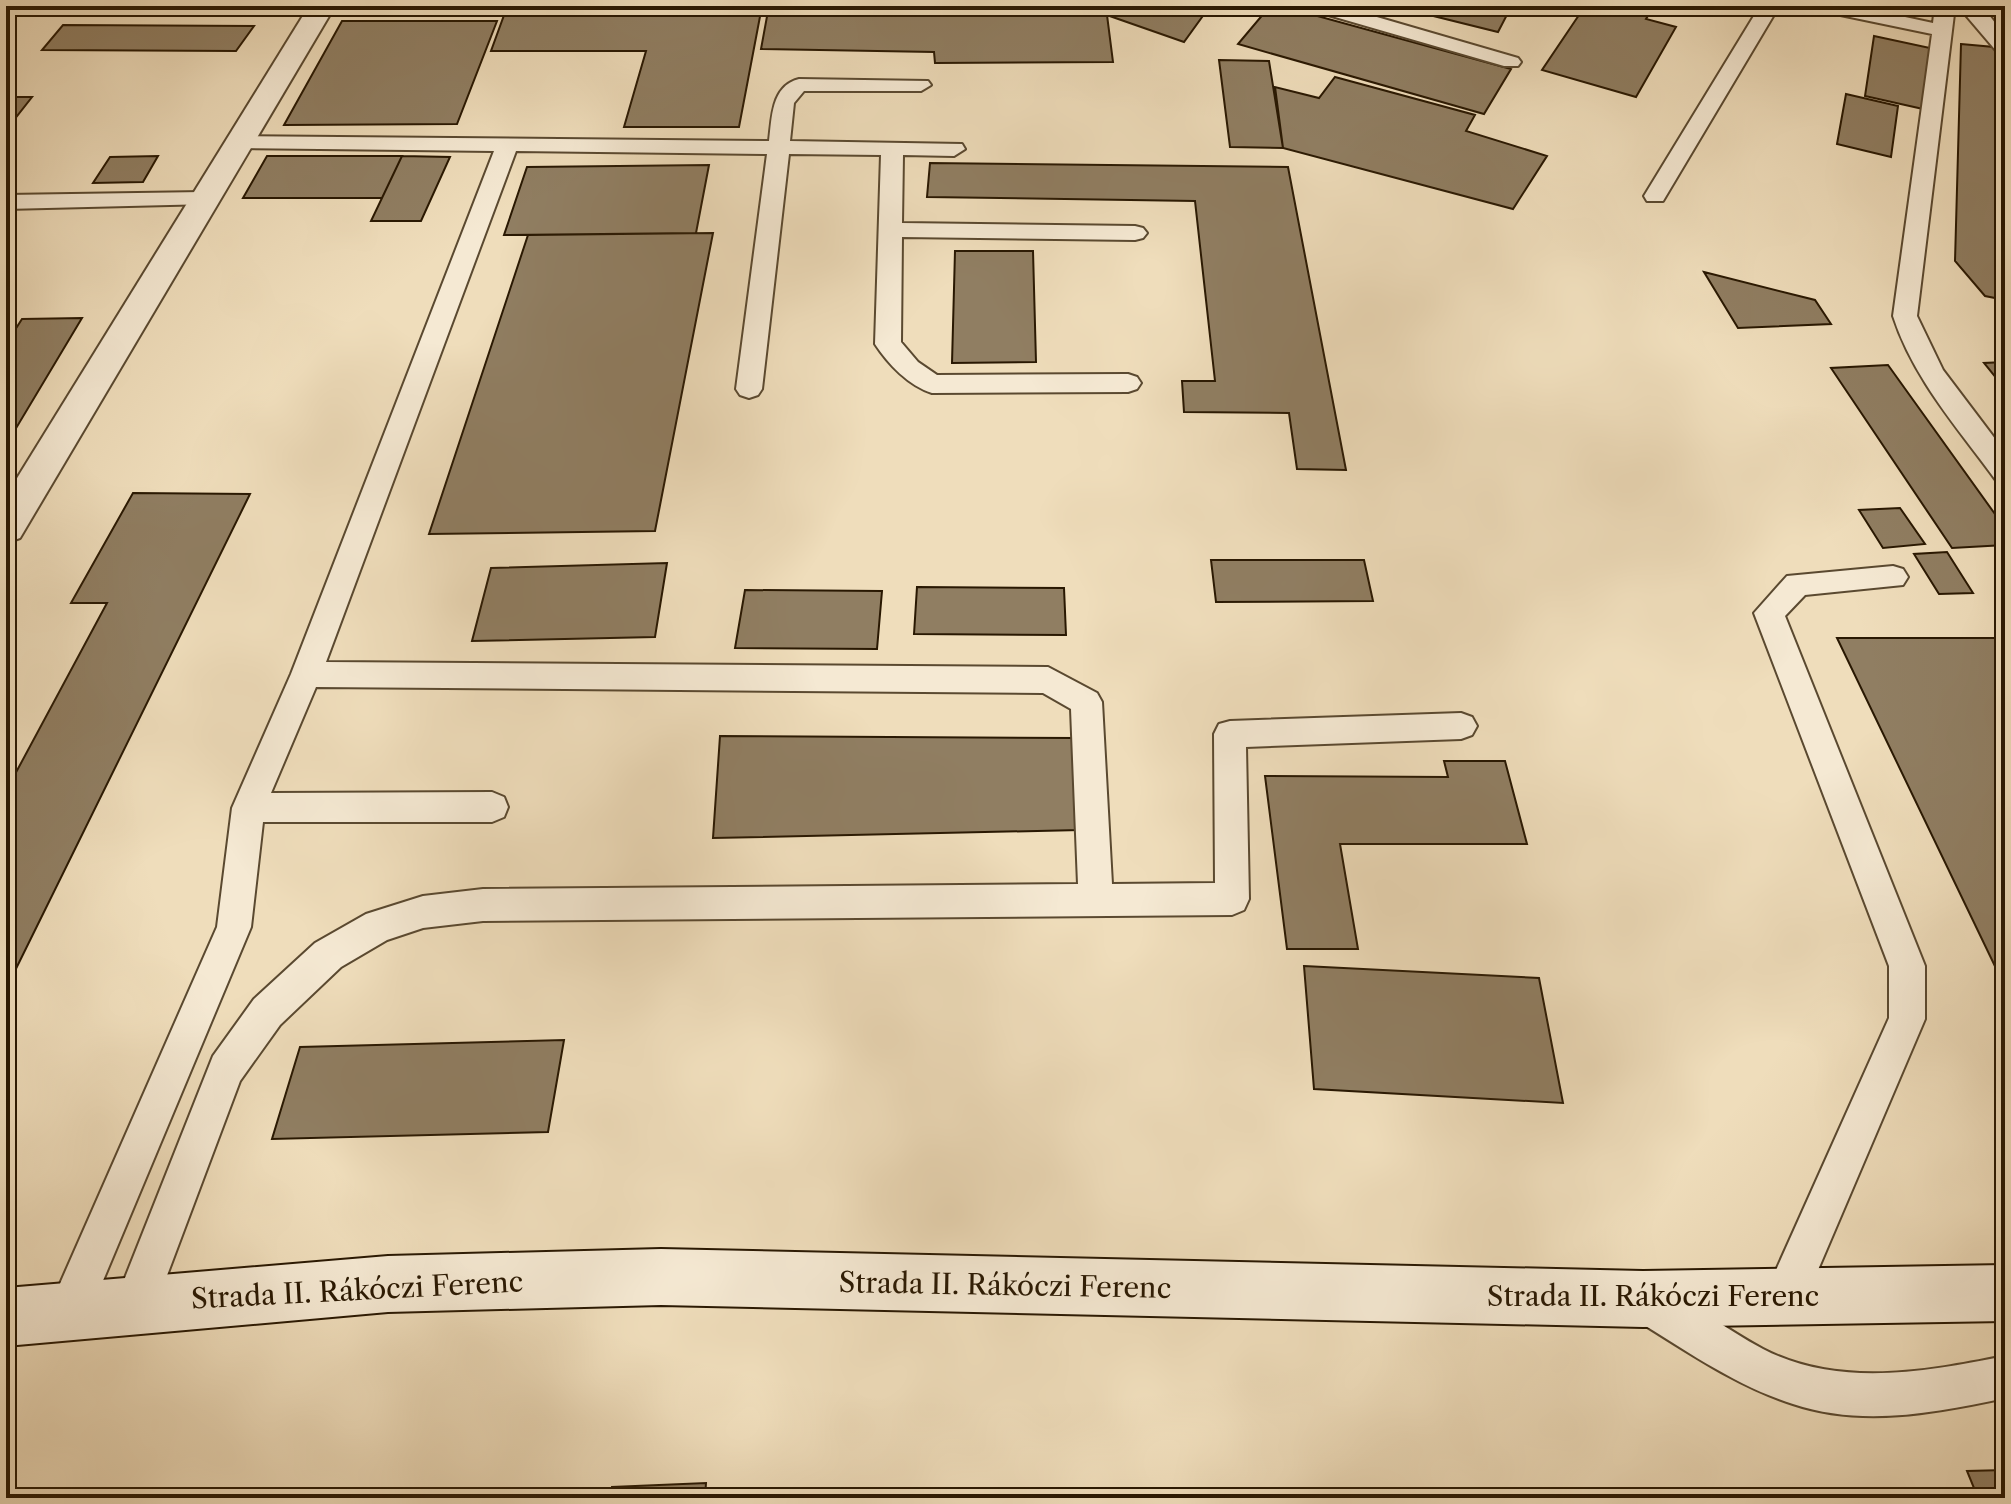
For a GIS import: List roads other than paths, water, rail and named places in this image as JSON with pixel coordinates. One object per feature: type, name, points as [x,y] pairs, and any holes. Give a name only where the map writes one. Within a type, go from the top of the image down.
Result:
[{"type":"main road","points":[[6,528],[322,6]]},
{"type":"main road","name":"Strada II. Rákóczi Ferenc","points":[[6,1317],[136,1303],[388,1284],[661,1277],[1643,1299],[2005,1293]]},
{"type":"lane","points":[[1318,6],[1511,62]]},
{"type":"lane","points":[[1655,196],[1768,9],[1773,6]]},
{"type":"lane","points":[[1826,6],[1940,30]]},
{"type":"lane","points":[[1945,6],[1905,316],[1910,333],[1927,364],[2005,472]]},
{"type":"lane","points":[[1968,6],[1979,15],[2005,49]]},
{"type":"lane","points":[[749,389],[784,103],[799,85],[921,85]]},
{"type":"lane","points":[[238,142],[954,149]]},
{"type":"lane","points":[[69,1311],[234,927],[248,808],[306,674],[508,144]]},
{"type":"lane","points":[[892,148],[888,344],[909,368],[932,384],[1128,383]]},
{"type":"lane","points":[[6,202],[203,199]]},
{"type":"lane","points":[[891,230],[1135,233]]},
{"type":"lane","points":[[1785,1297],[1907,1019],[1907,966],[1769,613],[1797,584],[1893,577]]},
{"type":"lane","points":[[306,674],[1048,680],[1086,702],[1096,900]]},
{"type":"lane","points":[[136,1303],[226,1069],[277,1003],[328,955],[378,926],[423,912],[483,905],[1232,899],[1230,734],[1461,726]]},
{"type":"lane","points":[[248,808],[492,807]]},
{"type":"lane","points":[[1643,1299],[1748,1364],[1813,1389],[1865,1395],[1948,1388],[2005,1377]]}]
